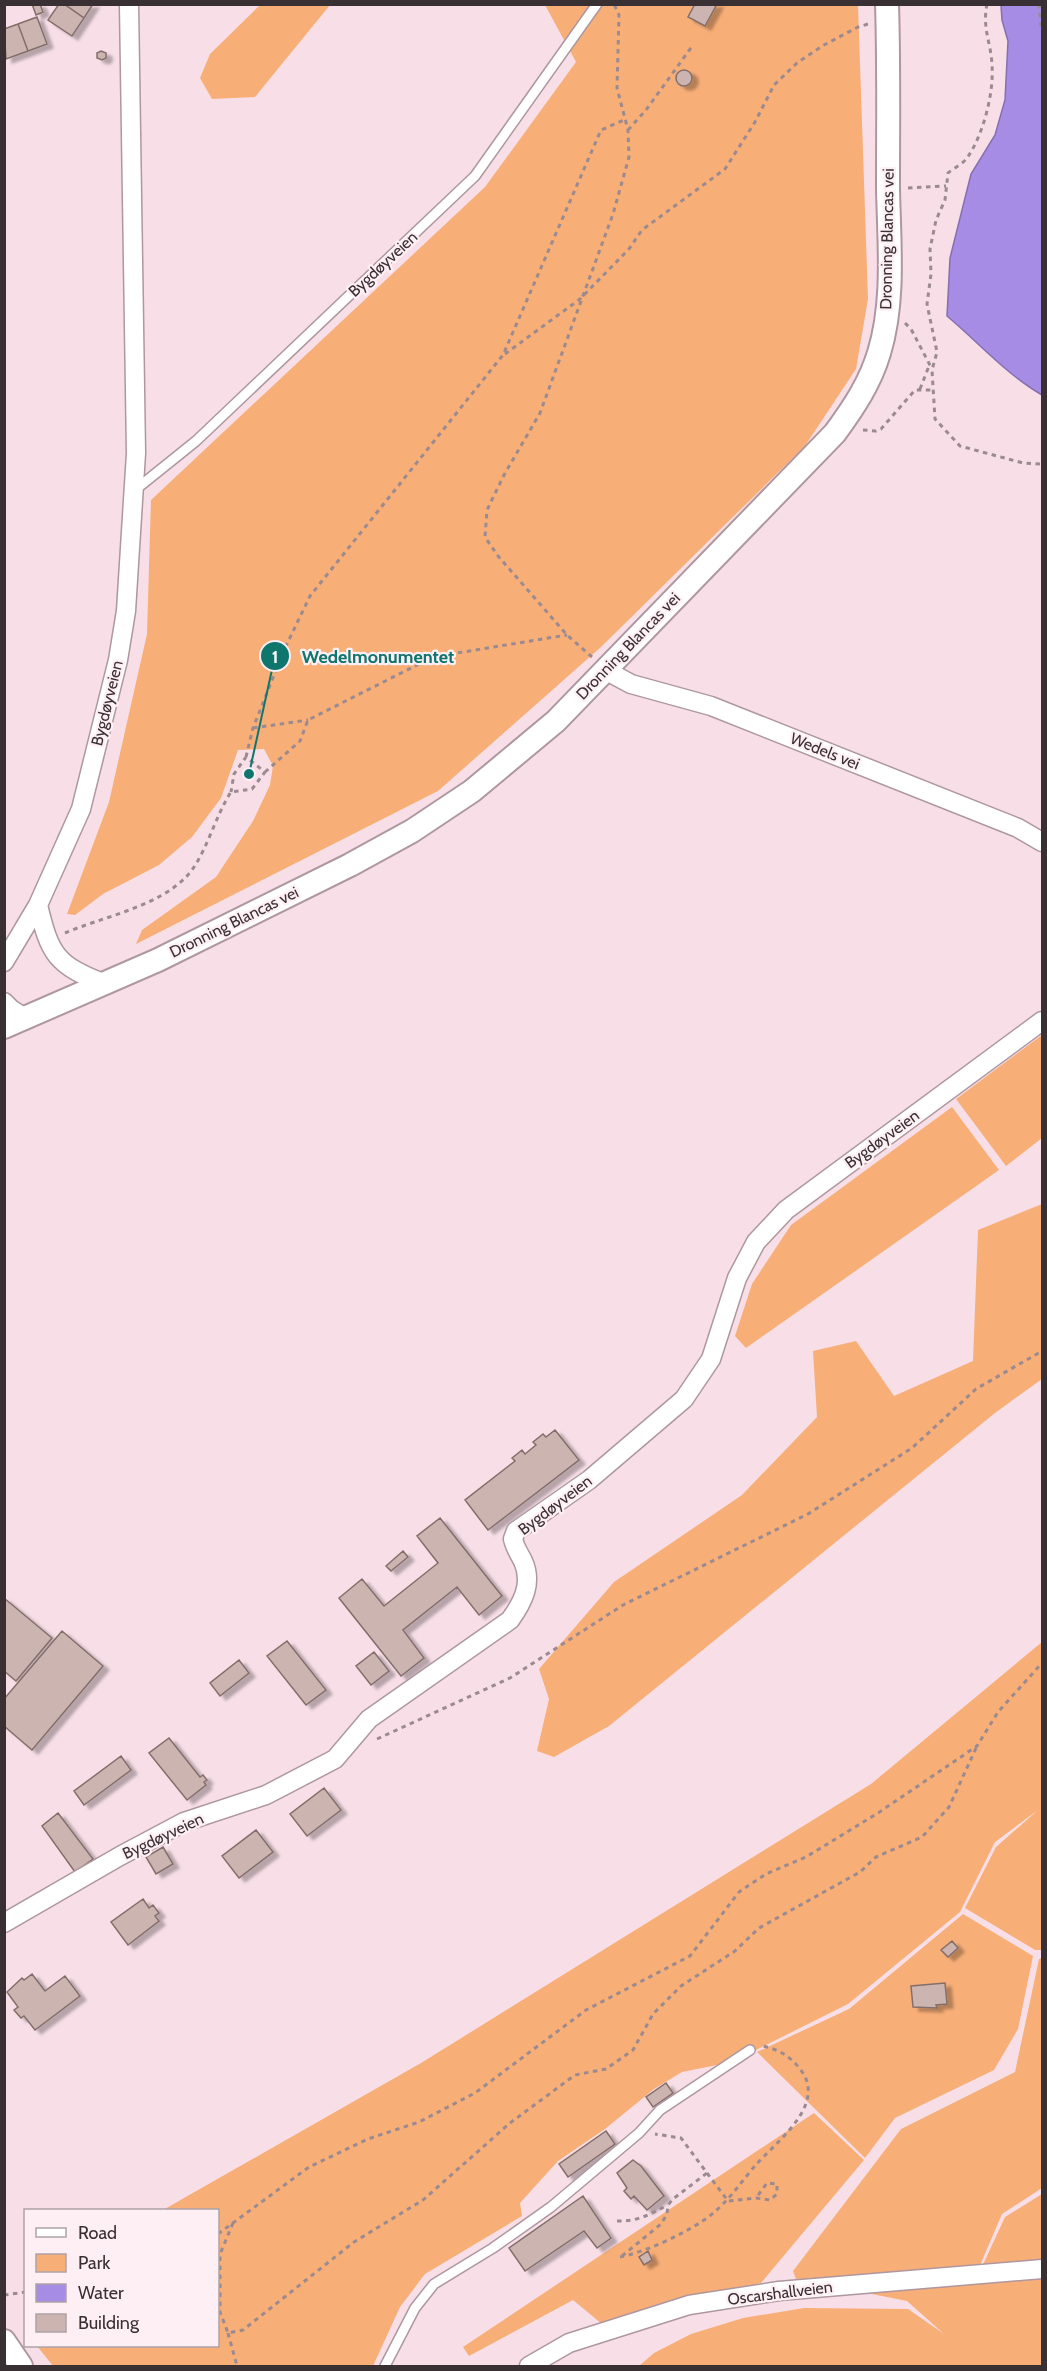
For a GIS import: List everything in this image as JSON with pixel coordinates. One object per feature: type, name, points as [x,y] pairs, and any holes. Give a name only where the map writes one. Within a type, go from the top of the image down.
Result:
[{"type":"street","name":"Bygdøyveien","points":[[4,962],[38,904],[81,809],[118,660],[126,611],[136,453],[129,4]]},
{"type":"street","name":"Dronning Blancas vei","points":[[15,1022],[105,984],[350,865],[412,831],[500,770],[556,721],[600,665],[836,433],[868,384],[880,350],[888,305],[887,4]]},
{"type":"street","name":"Wedels vei","points":[[600,665],[631,684],[711,706],[1018,828],[1042,842]]},
{"type":"street","points":[[38,904],[47,941],[55,954],[72,970],[105,984]]},
{"type":"street","points":[[4,1002],[11,1009],[15,1022]]},
{"type":"street","name":"Bygdøyveien","points":[[4,1923],[184,1822],[266,1795],[335,1759],[369,1719],[505,1624],[518,1609],[527,1587],[524,1563],[513,1539],[516,1531],[589,1480],[684,1399],[711,1359],[737,1278],[756,1242],[786,1210],[1042,1021]]},
{"type":"street","name":"Oscarshallveien","points":[[529,2367],[569,2343],[689,2305],[779,2291],[1042,2269]]},
{"type":"street","points":[[4,2341],[21,2367]]},
{"type":"lane","name":"Bygdøyveien","points":[[134,492],[196,441],[475,176],[597,4]]},
{"type":"lane","points":[[385,2367],[415,2308],[434,2284],[493,2248],[551,2207],[639,2133],[660,2110],[750,2050]]},
{"type":"path","points":[[600,665],[567,635],[498,556],[485,537],[487,510],[504,475],[540,413],[613,214],[629,157],[628,130],[617,88],[619,15],[614,4]]},
{"type":"path","points":[[987,4],[985,25],[991,58],[992,91],[986,114],[970,155],[948,173],[945,200],[936,220],[930,249],[928,312],[937,352],[933,370],[935,419],[960,446],[1023,463],[1042,464]]},
{"type":"path","points":[[1038,4],[1041,27]]},
{"type":"path","points":[[503,355],[580,299],[629,249],[642,230],[725,170],[755,122],[774,85],[790,70],[824,45],[858,27],[871,23]]},
{"type":"path","points":[[628,130],[646,110],[693,45]]},
{"type":"path","points":[[57,936],[142,904],[170,889],[186,877],[199,857],[220,810],[231,792],[234,774],[246,757],[253,728],[284,650],[310,596],[503,355],[601,130],[624,120]]},
{"type":"path","points":[[906,188],[946,186]]},
{"type":"path","points":[[903,322],[911,329],[933,370]]},
{"type":"path","points":[[920,389],[930,364]]},
{"type":"path","points":[[857,429],[869,431],[881,429],[909,394],[920,389],[933,390]]},
{"type":"path","points":[[253,728],[308,720],[417,665],[457,653],[567,635]]},
{"type":"path","points":[[231,792],[252,789],[265,772],[300,741],[308,720]]},
{"type":"path","points":[[246,757],[265,772]]},
{"type":"path","points":[[376,1739],[520,1671],[623,1605],[808,1514],[912,1448],[976,1389],[1042,1351]]},
{"type":"path","points":[[228,2333],[243,2330],[354,2242],[423,2200],[510,2123],[575,2075],[606,2069],[633,2050],[654,2014],[681,1986],[735,1951],[759,1928],[860,1872],[876,1857],[922,1837],[950,1807],[977,1746],[998,1712],[1042,1663]]},
{"type":"path","points":[[219,2233],[309,2167],[368,2139],[419,2122],[475,2093],[586,2010],[690,1956],[739,1892],[766,1874],[806,1857],[878,1813],[977,1746]]},
{"type":"path","points":[[668,2205],[667,2214],[661,2223],[620,2257],[633,2255],[653,2247],[702,2222],[728,2201],[754,2168],[786,2135],[806,2106],[809,2089],[803,2073],[782,2052],[760,2045],[750,2050]]},
{"type":"path","points":[[639,2133],[674,2135],[681,2138],[728,2201]]},
{"type":"path","points":[[617,2221],[646,2217],[668,2205],[707,2173]]},
{"type":"path","points":[[728,2201],[756,2198],[770,2200],[777,2194],[777,2184],[768,2183],[756,2198]]},
{"type":"path","points":[[233,2223],[220,2254],[220,2312],[237,2367]]},
{"type":"path","points":[[4,2295],[24,2292]]},
{"type":"green space","points":[[261,4],[330,5],[255,97],[212,99],[200,78],[210,54]]},
{"type":"green space","points":[[545,5],[858,5],[868,299],[856,369],[805,446],[601,647],[438,791],[136,944],[142,930],[216,877],[253,821],[270,785],[273,766],[264,749],[238,750],[221,798],[192,837],[159,865],[103,894],[75,915],[67,914],[109,802],[147,634],[151,500],[485,187],[576,62]]},
{"type":"green space","points":[[1042,1035],[1042,1138],[1006,1166],[956,1099]]},
{"type":"green space","points":[[952,1107],[999,1170],[746,1348],[735,1336],[752,1284],[791,1225]]},
{"type":"green space","points":[[1042,1204],[1042,1379],[995,1413],[609,1726],[554,1757],[537,1751],[549,1699],[539,1669],[614,1582],[742,1495],[817,1417],[813,1351],[856,1341],[894,1396],[973,1361],[978,1230]]},
{"type":"green space","points":[[1042,1642],[1042,1950],[1035,1950],[965,1908],[996,1847],[1038,1810],[995,1842],[960,1912],[848,2004],[756,2050],[717,2065],[682,2072],[654,2089],[605,2129],[558,2161],[520,2203],[522,2216],[425,2274],[400,2307],[373,2366],[53,2366],[38,2347],[219,2347],[219,2209],[165,2209],[421,2063],[871,1784]]},
{"type":"green space","points":[[963,1914],[1033,1956],[1018,2029],[994,2070],[895,2118],[865,2158],[757,2052],[849,2009]]},
{"type":"green space","points":[[1042,1958],[1042,2188],[1002,2214],[978,2270],[981,2284],[1042,2277],[1042,2366],[639,2366],[654,2353],[691,2334],[743,2318],[804,2308],[908,2309],[944,2334],[907,2301],[796,2279],[793,2271],[901,2129],[1015,2072],[1039,1959]]},
{"type":"green space","points":[[814,2113],[864,2160],[761,2283],[602,2324],[573,2300],[469,2356],[463,2347]]},
{"type":"green space","points":[[1042,2194],[1042,2264],[981,2269],[1005,2217]]},
{"type":"water","points":[[1001,5],[1042,5],[1042,395],[1005,368],[947,316],[950,258],[971,174],[995,135],[1005,100],[1008,41],[1002,20]]},
{"type":"building","points":[[32,4],[40,4],[43,12],[36,15]]},
{"type":"building","points":[[59,4],[64,4],[84,18],[72,36],[48,20]]},
{"type":"building","points":[[64,4],[93,4],[84,18]]},
{"type":"building","points":[[695,4],[717,4],[705,26],[688,17]]},
{"type":"building","points":[[37,17],[47,44],[28,51],[18,24]]},
{"type":"building","points":[[18,24],[28,51],[6,59],[4,29]]},
{"type":"building","points":[[101,51],[106,53],[106,58],[102,60],[97,58],[97,53]]},
{"type":"building","points":[[684,70],[690,72],[692,78],[690,84],[684,86],[678,84],[676,78],[678,72]]},
{"type":"building","points":[[555,1430],[579,1460],[488,1530],[465,1500],[515,1461],[512,1458],[522,1450],[525,1454],[536,1445],[533,1442],[543,1434],[546,1437]]},
{"type":"building","points":[[440,1518],[502,1596],[479,1615],[457,1587],[403,1630],[424,1658],[401,1676],[339,1598],[362,1579],[384,1606],[438,1563],[417,1536]]},
{"type":"building","points":[[403,1551],[408,1557],[391,1571],[386,1566]]},
{"type":"building","points":[[4,1598],[52,1638],[16,1681],[4,1671]]},
{"type":"building","points":[[62,1631],[103,1666],[32,1750],[4,1726],[4,1699]]},
{"type":"building","points":[[287,1641],[326,1690],[306,1705],[267,1656]]},
{"type":"building","points":[[374,1652],[389,1671],[371,1685],[356,1666]]},
{"type":"building","points":[[239,1660],[249,1673],[220,1696],[210,1683]]},
{"type":"building","points":[[169,1738],[200,1777],[203,1775],[207,1780],[204,1782],[206,1785],[187,1800],[149,1753]]},
{"type":"building","points":[[121,1756],[131,1770],[84,1805],[74,1791]]},
{"type":"building","points":[[324,1788],[341,1810],[307,1836],[290,1814]]},
{"type":"building","points":[[58,1813],[93,1859],[75,1872],[42,1826]]},
{"type":"building","points":[[256,1830],[273,1852],[239,1878],[222,1856]]},
{"type":"building","points":[[163,1847],[173,1864],[156,1874],[146,1857]]},
{"type":"building","points":[[143,1899],[149,1908],[153,1905],[159,1913],[155,1916],[159,1921],[128,1945],[111,1922]]},
{"type":"building","points":[[952,1941],[958,1948],[948,1957],[941,1950]]},
{"type":"building","points":[[32,1974],[45,1991],[65,1976],[80,1996],[35,2030],[24,2016],[21,2018],[14,2010],[18,2007],[7,1992],[22,1978],[24,1980]]},
{"type":"building","points":[[945,1983],[947,2004],[936,2005],[937,2008],[913,2007],[911,1986]]},
{"type":"building","points":[[666,2083],[673,2093],[653,2107],[646,2097]]},
{"type":"building","points":[[606,2131],[615,2144],[568,2177],[559,2164]]},
{"type":"building","points":[[633,2160],[641,2166],[664,2196],[647,2210],[634,2196],[631,2199],[624,2191],[627,2188],[617,2173]]},
{"type":"building","points":[[583,2196],[611,2238],[597,2248],[584,2231],[525,2271],[509,2248]]},
{"type":"building","points":[[648,2251],[652,2260],[644,2265],[639,2257]]},
{"type":"place","name":"Wedelmonumentet","points":[[249,774]]}]
